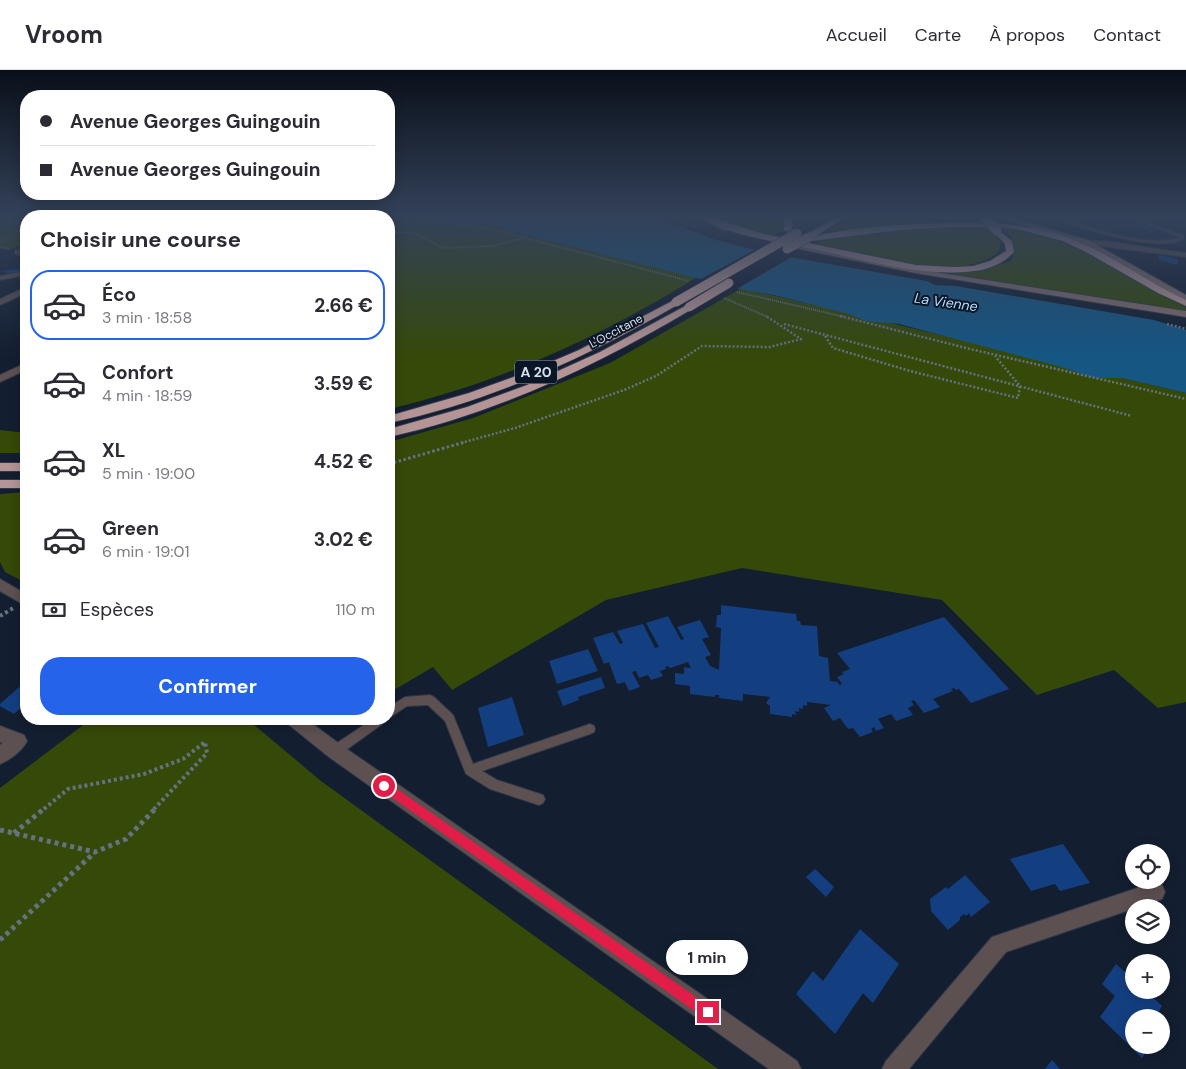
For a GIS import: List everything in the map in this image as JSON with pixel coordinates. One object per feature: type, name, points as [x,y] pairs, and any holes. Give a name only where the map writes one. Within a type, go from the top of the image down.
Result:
[{"type":"highway","name":"L'Occitane","points":[[395,418],[451,403],[546,368],[609,339],[748,265]]},
{"type":"highway","name":"L'Occitane","points":[[395,431],[551,380],[620,347],[689,307],[752,265]]},
{"type":"highway","points":[[907,265],[946,269],[974,268],[990,265]]},
{"type":"highway","points":[[1115,265],[1151,286],[1186,303]]},
{"type":"highway","points":[[0,467],[20,467]]},
{"type":"highway","points":[[0,484],[20,484]]},
{"type":"main road","points":[[882,265],[1186,314]]},
{"type":"main road","points":[[1127,265],[1186,298]]},
{"type":"street","points":[[1,277],[20,274]]},
{"type":"street","points":[[0,302],[20,293]]},
{"type":"street","points":[[0,379],[20,369]]},
{"type":"street","points":[[0,584],[20,597]]},
{"type":"street","points":[[301,725],[335,752],[789,1069]]},
{"type":"street","points":[[0,734],[18,741],[0,756]]},
{"type":"street","points":[[894,1069],[999,944],[1155,892]]},
{"type":"lane","points":[[395,709],[405,702],[430,700],[449,718],[470,770],[494,784],[539,799]]},
{"type":"lane","points":[[335,752],[373,725]]},
{"type":"lane","points":[[470,770],[590,729]]},
{"type":"path","points":[[626,265],[696,283]]},
{"type":"path","points":[[678,279],[686,284]]},
{"type":"path","points":[[733,291],[1186,399]]},
{"type":"path","points":[[395,462],[515,428],[624,390],[656,376],[702,346],[770,347],[801,339],[781,324],[750,308],[718,296]]},
{"type":"path","points":[[781,324],[1132,416]]},
{"type":"path","points":[[825,336],[833,348],[910,371],[1018,398],[1020,386],[995,355]]},
{"type":"path","points":[[0,940],[95,852],[126,839],[207,753],[205,742],[183,759],[144,774],[68,789],[14,833]]},
{"type":"path","points":[[0,830],[95,852]]},
{"type":"green space","points":[[395,265],[647,265],[697,277],[624,319],[548,356],[470,386],[395,407]]},
{"type":"green space","points":[[919,265],[968,265],[963,266]]},
{"type":"green space","points":[[998,265],[1111,265],[1155,291],[1186,306],[1186,313],[1111,299],[912,269],[974,270]]},
{"type":"green space","points":[[742,288],[1186,393],[1186,702],[1158,708],[1114,670],[1037,695],[942,600],[742,568],[606,600],[452,690],[433,667],[395,689],[395,440],[473,418],[610,363]]},
{"type":"green space","points":[[0,430],[20,432],[20,453],[0,453]]},
{"type":"green space","points":[[20,492],[20,580],[5,572],[0,562],[0,494]]},
{"type":"green space","points":[[83,725],[254,725],[321,781],[718,1069],[0,1069],[0,788]]},
{"type":"water","name":"La Vienne","points":[[644,265],[833,265],[927,281],[935,285],[956,286],[1154,320],[1186,330],[1186,393],[1122,378],[1094,378],[1061,367],[899,324],[866,321],[849,314],[774,295],[740,289]]},
{"type":"pier","points":[[727,265],[778,265],[735,290],[699,280]]},
{"type":"building","points":[[20,269],[20,272],[11,274],[1,271]]},
{"type":"building","points":[[721,605],[796,614],[797,621],[800,621],[801,625],[817,626],[819,656],[828,658],[830,681],[838,682],[839,685],[842,684],[837,677],[844,674],[842,672],[850,669],[837,653],[944,617],[1009,689],[971,703],[959,689],[956,690],[954,688],[951,689],[953,691],[933,699],[940,707],[924,713],[914,700],[911,701],[914,705],[908,708],[913,715],[896,721],[891,714],[878,719],[884,728],[876,731],[874,727],[871,729],[873,732],[860,737],[853,728],[848,729],[840,718],[833,721],[824,708],[831,705],[807,702],[807,706],[803,705],[803,709],[799,708],[799,712],[795,711],[796,715],[792,714],[792,717],[770,714],[770,706],[766,703],[770,697],[743,694],[743,701],[719,698],[719,695],[715,695],[715,697],[690,694],[690,686],[675,684],[675,673],[684,674],[684,667],[691,668],[688,662],[670,668],[668,666],[665,667],[666,669],[660,671],[663,676],[651,680],[648,675],[639,678],[636,671],[632,672],[640,687],[629,691],[625,682],[617,684],[609,662],[604,664],[593,638],[613,632],[620,644],[623,643],[617,631],[643,624],[655,648],[659,647],[646,623],[668,616],[681,640],[684,639],[677,627],[700,620],[709,637],[702,639],[711,655],[705,657],[710,666],[719,670],[721,628],[716,627],[717,615],[721,615]]},
{"type":"building","points":[[588,649],[598,671],[557,684],[549,661]]},
{"type":"building","points":[[601,677],[605,688],[578,697],[579,700],[563,706],[557,691]]},
{"type":"building","points":[[20,686],[20,708],[14,714],[0,706]]},
{"type":"building","points":[[512,697],[524,735],[488,747],[478,708]]},
{"type":"building","points":[[1063,844],[1090,883],[1060,891],[1055,884],[1031,891],[1010,859]]},
{"type":"building","points":[[815,869],[834,887],[826,897],[806,877]]},
{"type":"building","points":[[965,875],[990,902],[971,917],[969,913],[966,916],[964,914],[948,930],[931,911],[930,899],[946,887],[948,889]]},
{"type":"building","points":[[860,929],[899,964],[873,1003],[863,993],[835,1034],[796,994],[813,971],[823,981]]},
{"type":"building","points":[[1116,964],[1125,972],[1125,999],[1155,999],[1162,1006],[1160,1009],[1125,1009],[1125,1041],[1100,1017],[1115,996],[1102,984]]},
{"type":"building","points":[[1052,1060],[1060,1069],[1045,1069]]},
{"type":"route","points":[[384,786],[708,1012]]}]
